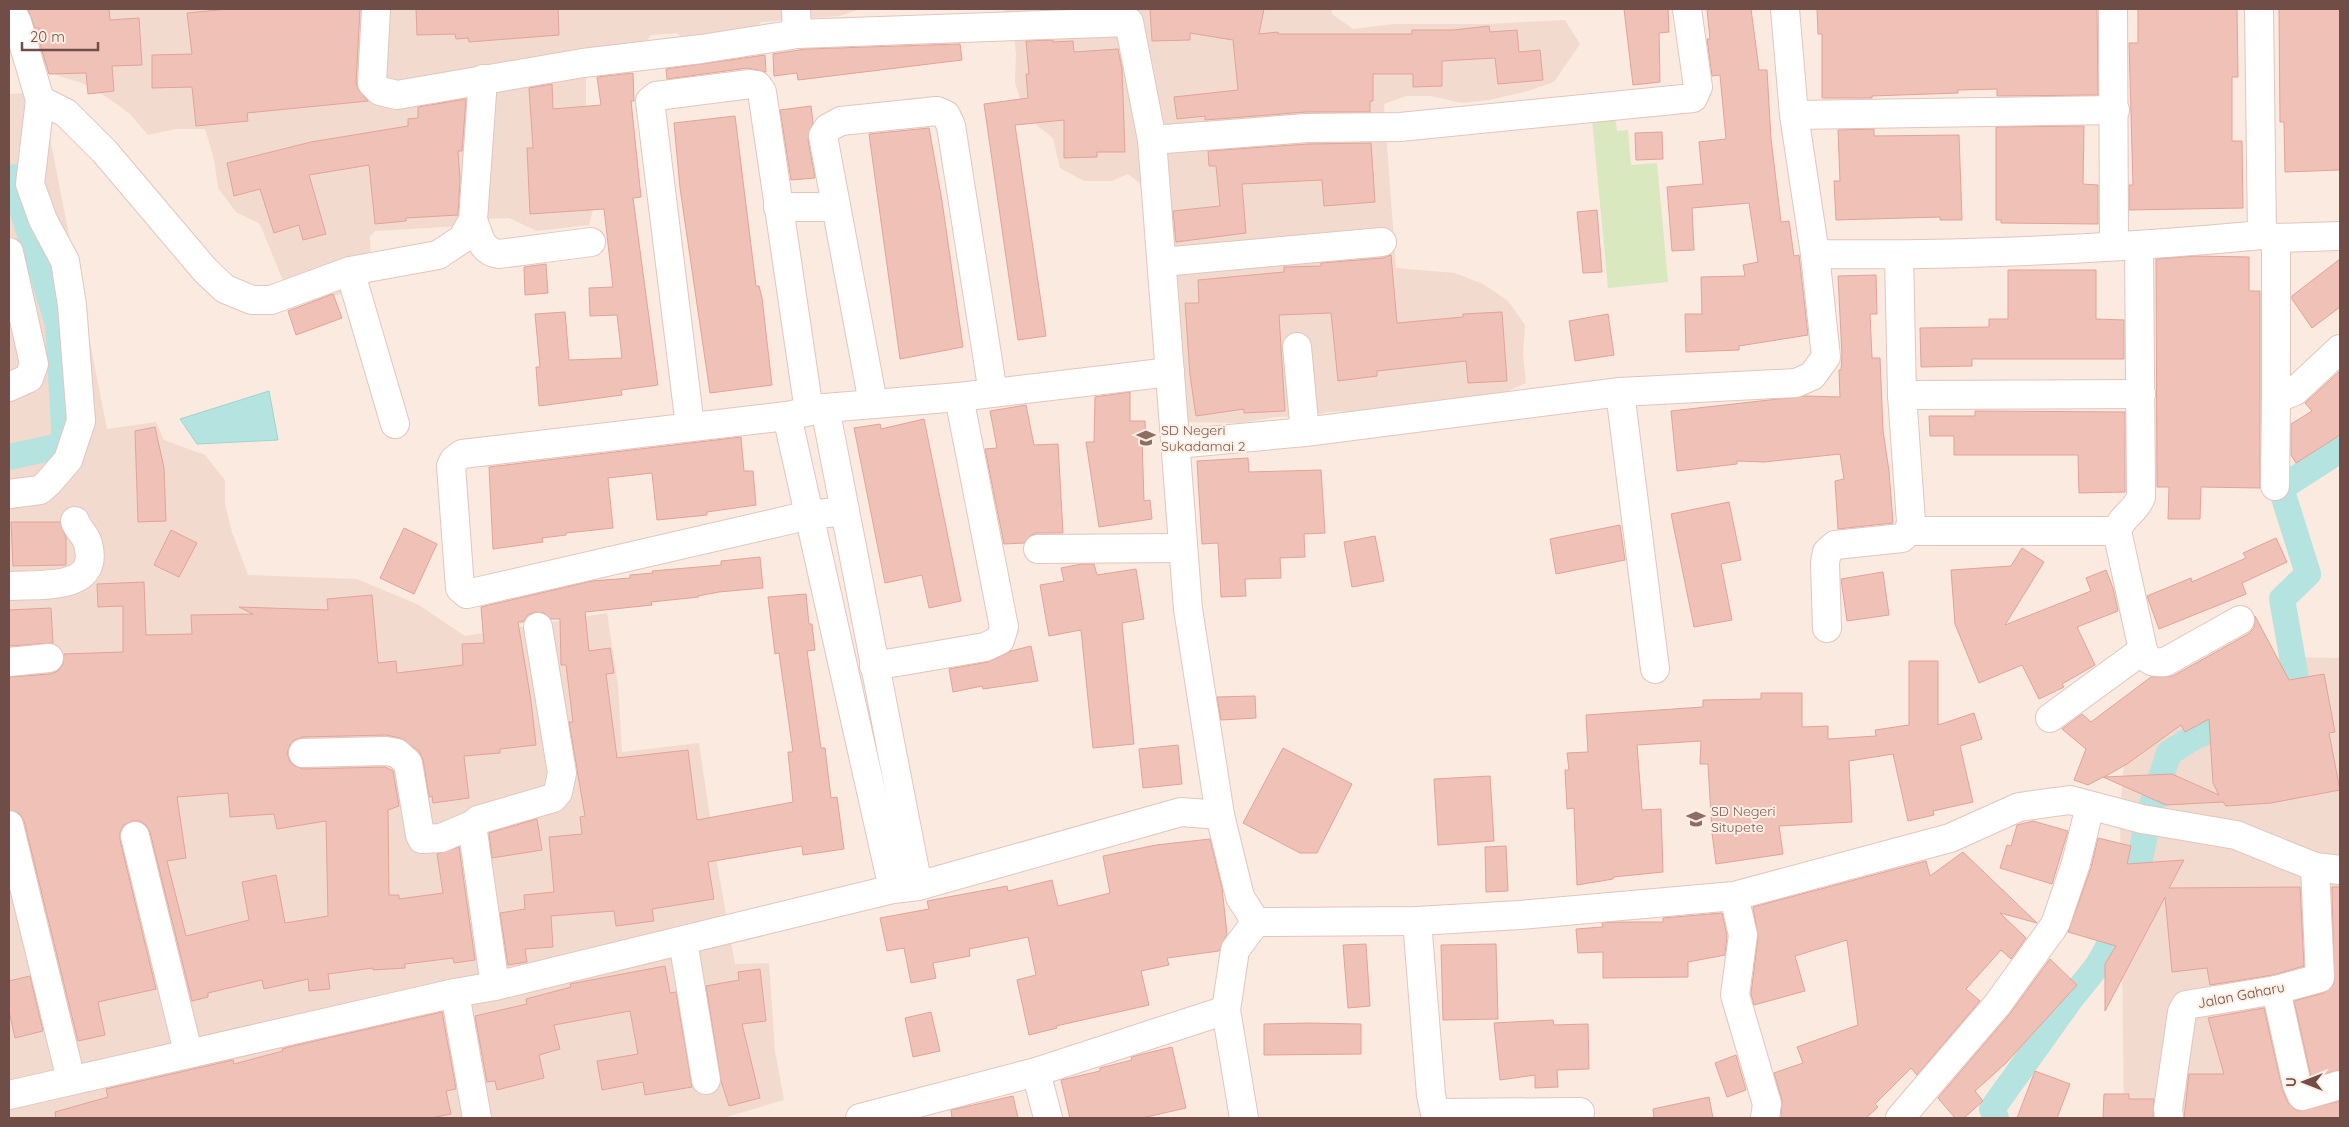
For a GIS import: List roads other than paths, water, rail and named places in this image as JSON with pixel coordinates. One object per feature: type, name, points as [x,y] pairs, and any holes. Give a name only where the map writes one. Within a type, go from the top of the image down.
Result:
[{"type":"street","points":[[9,494],[40,490],[68,460],[81,421],[74,324],[65,261],[43,220],[30,184],[40,100],[17,22],[10,9]]},
{"type":"street","points":[[376,9],[372,83],[380,91],[397,95],[796,21],[1129,16],[1152,140],[1188,609],[1220,814],[1240,898],[1256,922]]},
{"type":"street","points":[[1152,140],[1307,128],[1400,127],[1693,98],[1698,87],[1687,9]]},
{"type":"street","points":[[1176,444],[1305,432],[1620,392],[1796,383],[1812,376],[1826,357],[1815,254],[1794,115],[1785,9]]},
{"type":"street","points":[[2113,9],[2115,110],[2141,394],[2141,496],[2137,507],[2119,524],[2117,531],[2146,658],[2154,663],[2165,662],[2240,620]]},
{"type":"street","points":[[2259,9],[2276,399],[2275,486]]},
{"type":"street","points":[[483,79],[473,220],[483,246],[490,253],[499,254],[591,242]]},
{"type":"street","points":[[690,426],[650,101],[656,96],[750,84],[757,85],[762,92],[807,412],[810,515],[854,715],[906,888]]},
{"type":"street","points":[[40,100],[66,113],[106,152],[178,242],[204,270],[225,289],[252,300],[271,300],[350,271],[438,255],[462,239],[473,220]]},
{"type":"street","points":[[1794,115],[2115,110]]},
{"type":"street","points":[[873,403],[823,136],[828,128],[841,121],[936,111],[946,115],[951,126],[993,393]]},
{"type":"street","points":[[778,207],[835,207]]},
{"type":"street","points":[[1815,254],[1899,255],[2127,247],[2269,237],[2340,236]]},
{"type":"street","points":[[1162,262],[1382,242]]},
{"type":"street","points":[[9,252],[34,364],[29,378],[9,387]]},
{"type":"street","points":[[1827,628],[1825,563],[1827,552],[1835,545],[1902,538],[1909,531],[1911,522],[1902,394],[1899,255]]},
{"type":"street","points":[[350,271],[396,424]]},
{"type":"street","points":[[1297,347],[1305,432]]},
{"type":"street","points":[[2276,399],[2295,391],[2340,349]]},
{"type":"street","points":[[844,511],[810,515],[474,594],[467,594],[460,588],[450,466],[462,454],[873,403],[959,397],[1170,372]]},
{"type":"street","points":[[1620,392],[1655,669]]},
{"type":"street","points":[[1902,394],[2141,394]]},
{"type":"street","points":[[874,666],[985,647],[1000,640],[1004,627],[959,397]]},
{"type":"street","points":[[807,412],[844,511],[883,707],[906,888]]},
{"type":"street","points":[[9,586],[65,582],[77,579],[83,574],[88,568],[90,555],[88,542],[78,530],[75,521]]},
{"type":"street","points":[[1909,531],[2117,531]]},
{"type":"street","points":[[1038,549],[1183,548]]},
{"type":"street","points":[[303,753],[386,751],[397,753],[408,763],[422,839],[441,838],[472,825],[478,820],[553,798],[558,792],[562,773],[538,627]]},
{"type":"street","points":[[2050,718],[2143,650]]},
{"type":"street","points":[[9,662],[49,658]]},
{"type":"street","points":[[854,715],[883,707]]},
{"type":"street","points":[[1256,922],[1417,921],[1520,915],[1734,896],[1950,838],[2019,807],[2070,800],[2142,819],[2236,835],[2328,869]]},
{"type":"street","points":[[1900,1118],[1997,1005],[2056,922],[2076,863],[2090,806]]},
{"type":"street","points":[[9,1095],[188,1052],[494,986],[906,888],[1181,812],[1220,814]]},
{"type":"street","points":[[472,825],[494,986]]},
{"type":"street","points":[[9,826],[71,1080]]},
{"type":"street","points":[[135,836],[188,1052]]},
{"type":"street","name":"Jalan Gaharu","points":[[2169,1118],[2168,1109],[2181,1022],[2186,1006],[2276,990],[2320,978],[2328,869]]},
{"type":"street","points":[[1734,896],[1743,935],[1735,995],[1767,1104],[1765,1118]]},
{"type":"street","points":[[1417,921],[1432,1095],[1436,1116],[1580,1112]]},
{"type":"street","points":[[1244,1118],[1226,1010],[1236,950],[1256,922]]},
{"type":"street","points":[[683,941],[706,1080]]},
{"type":"street","points":[[2276,990],[2297,1086],[2305,1107],[2340,1085]]},
{"type":"street","points":[[455,993],[477,1118]]},
{"type":"street","points":[[860,1118],[902,1113],[1036,1072],[1226,1010]]},
{"type":"street","points":[[1036,1072],[1048,1118]]},
{"type":"water","points":[[269,391],[278,440],[197,444],[180,419]]},
{"type":"waterway","points":[[9,457],[65,445],[58,324],[12,177]]},
{"type":"waterway","points":[[2282,703],[2299,696],[2282,599],[2308,574],[2281,488],[2340,450]]},
{"type":"waterway","points":[[1996,1118],[1992,1109],[2070,1000],[2098,965],[2111,942],[2133,891],[2151,807],[2169,753],[2194,737],[2243,718]]},
{"type":"place","name":"SD Negeri Sukadamai 2","points":[[1146,438]]},
{"type":"place","name":"SD Negeri Situpete","points":[[1696,819]]}]
